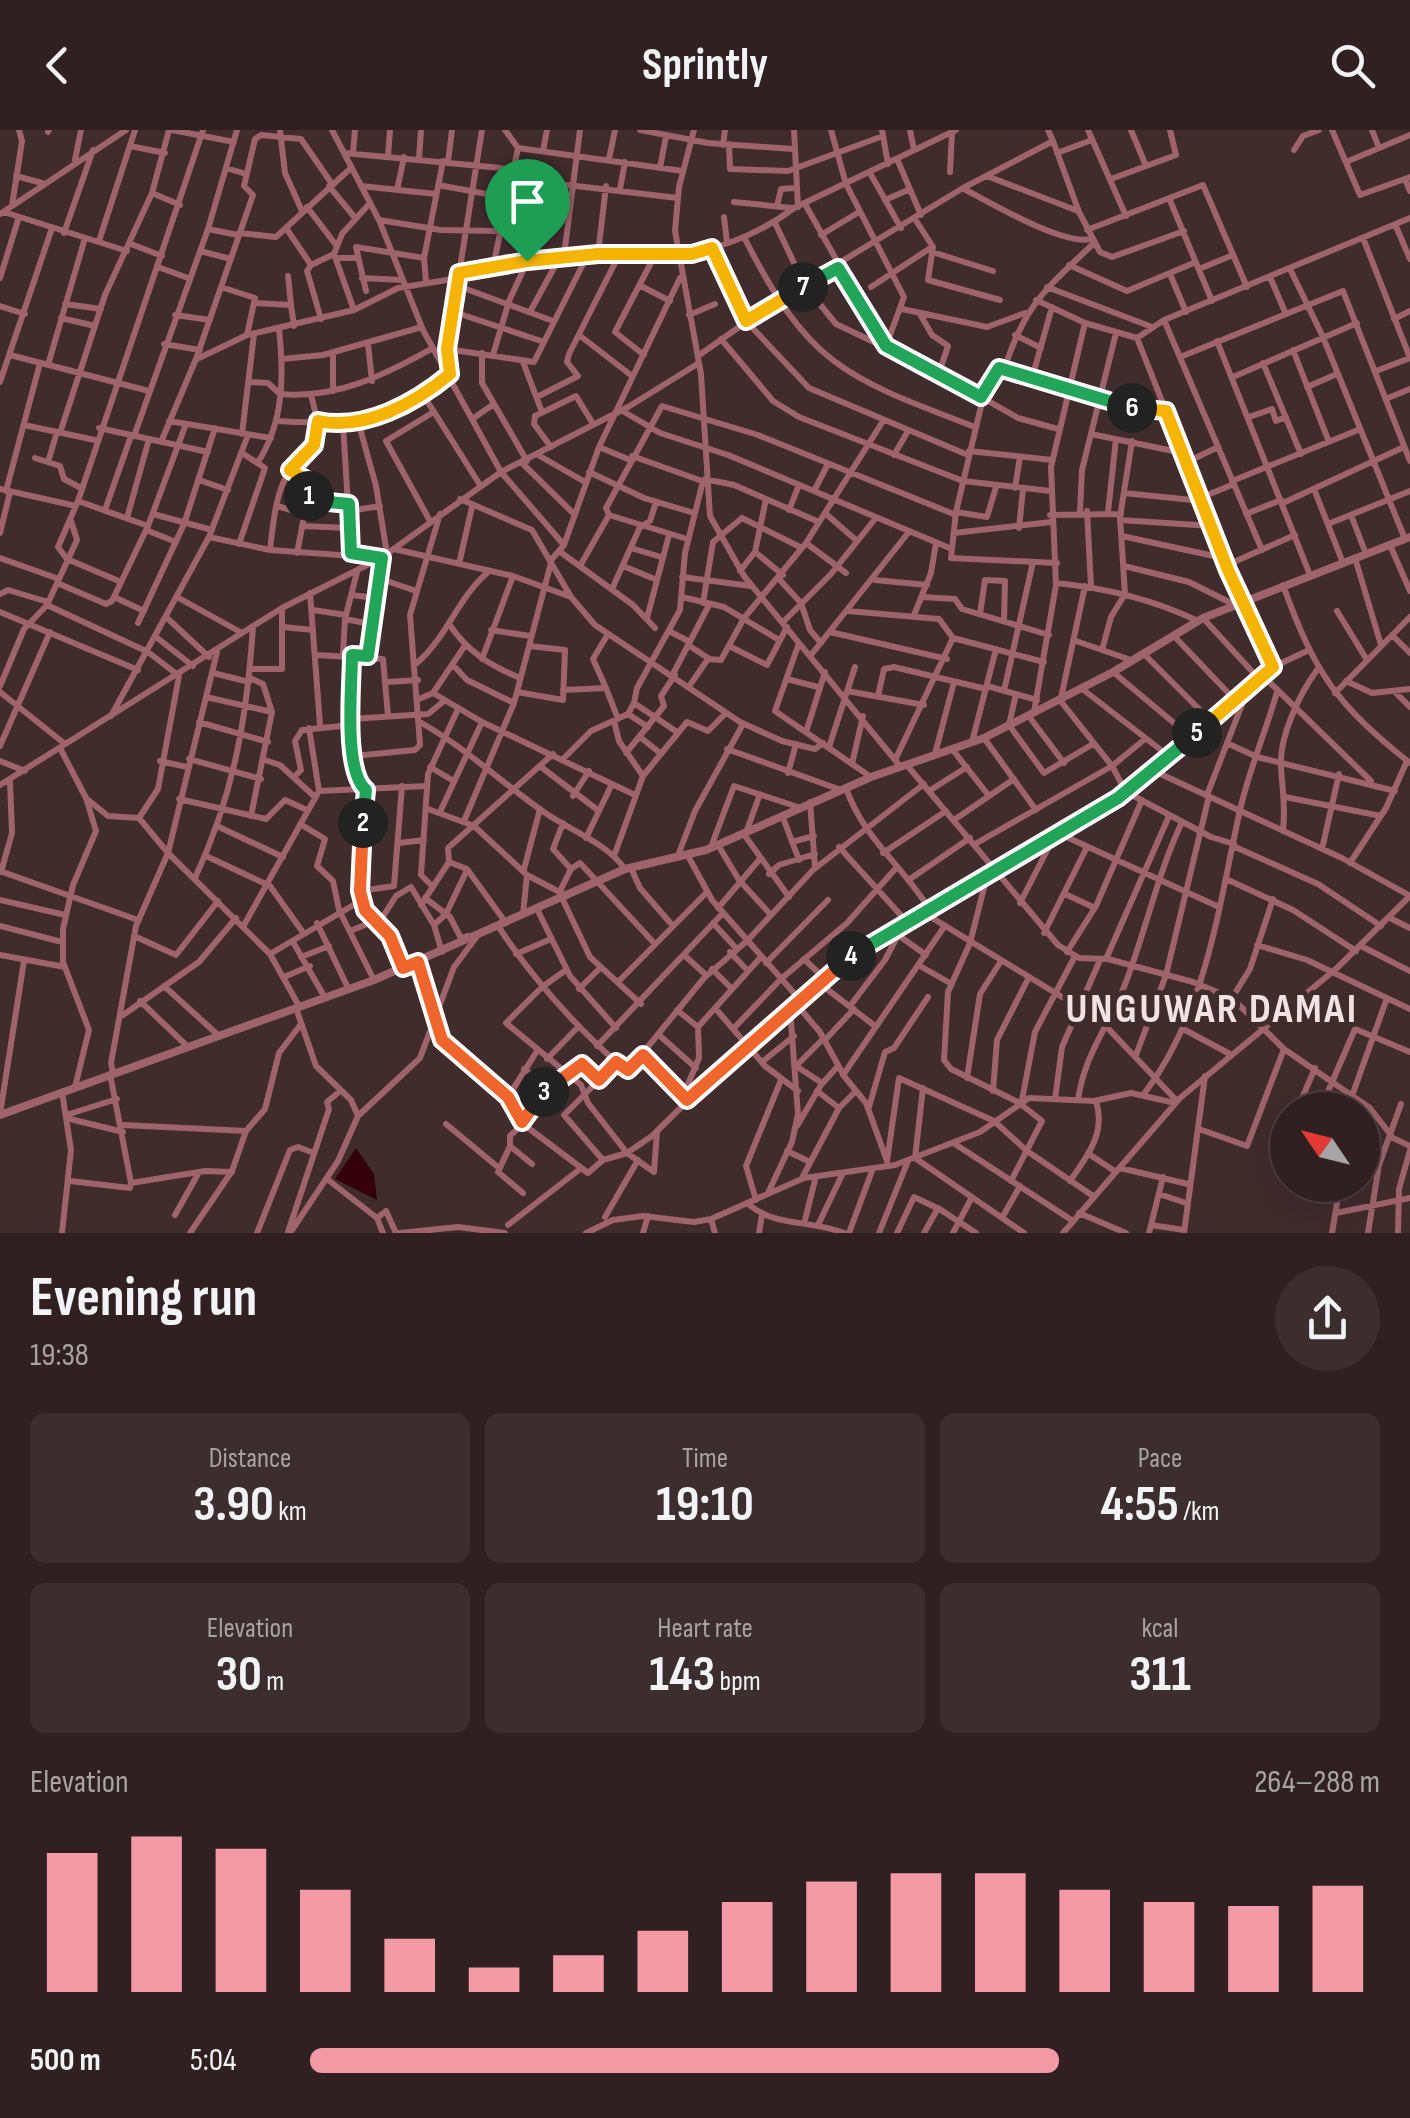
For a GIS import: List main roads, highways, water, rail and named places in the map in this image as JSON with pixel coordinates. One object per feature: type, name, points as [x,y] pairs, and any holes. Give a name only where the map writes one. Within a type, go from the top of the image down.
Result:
[{"type":"district","name":"UNGUWAR DAMAI","points":[[1212,1009]]}]
